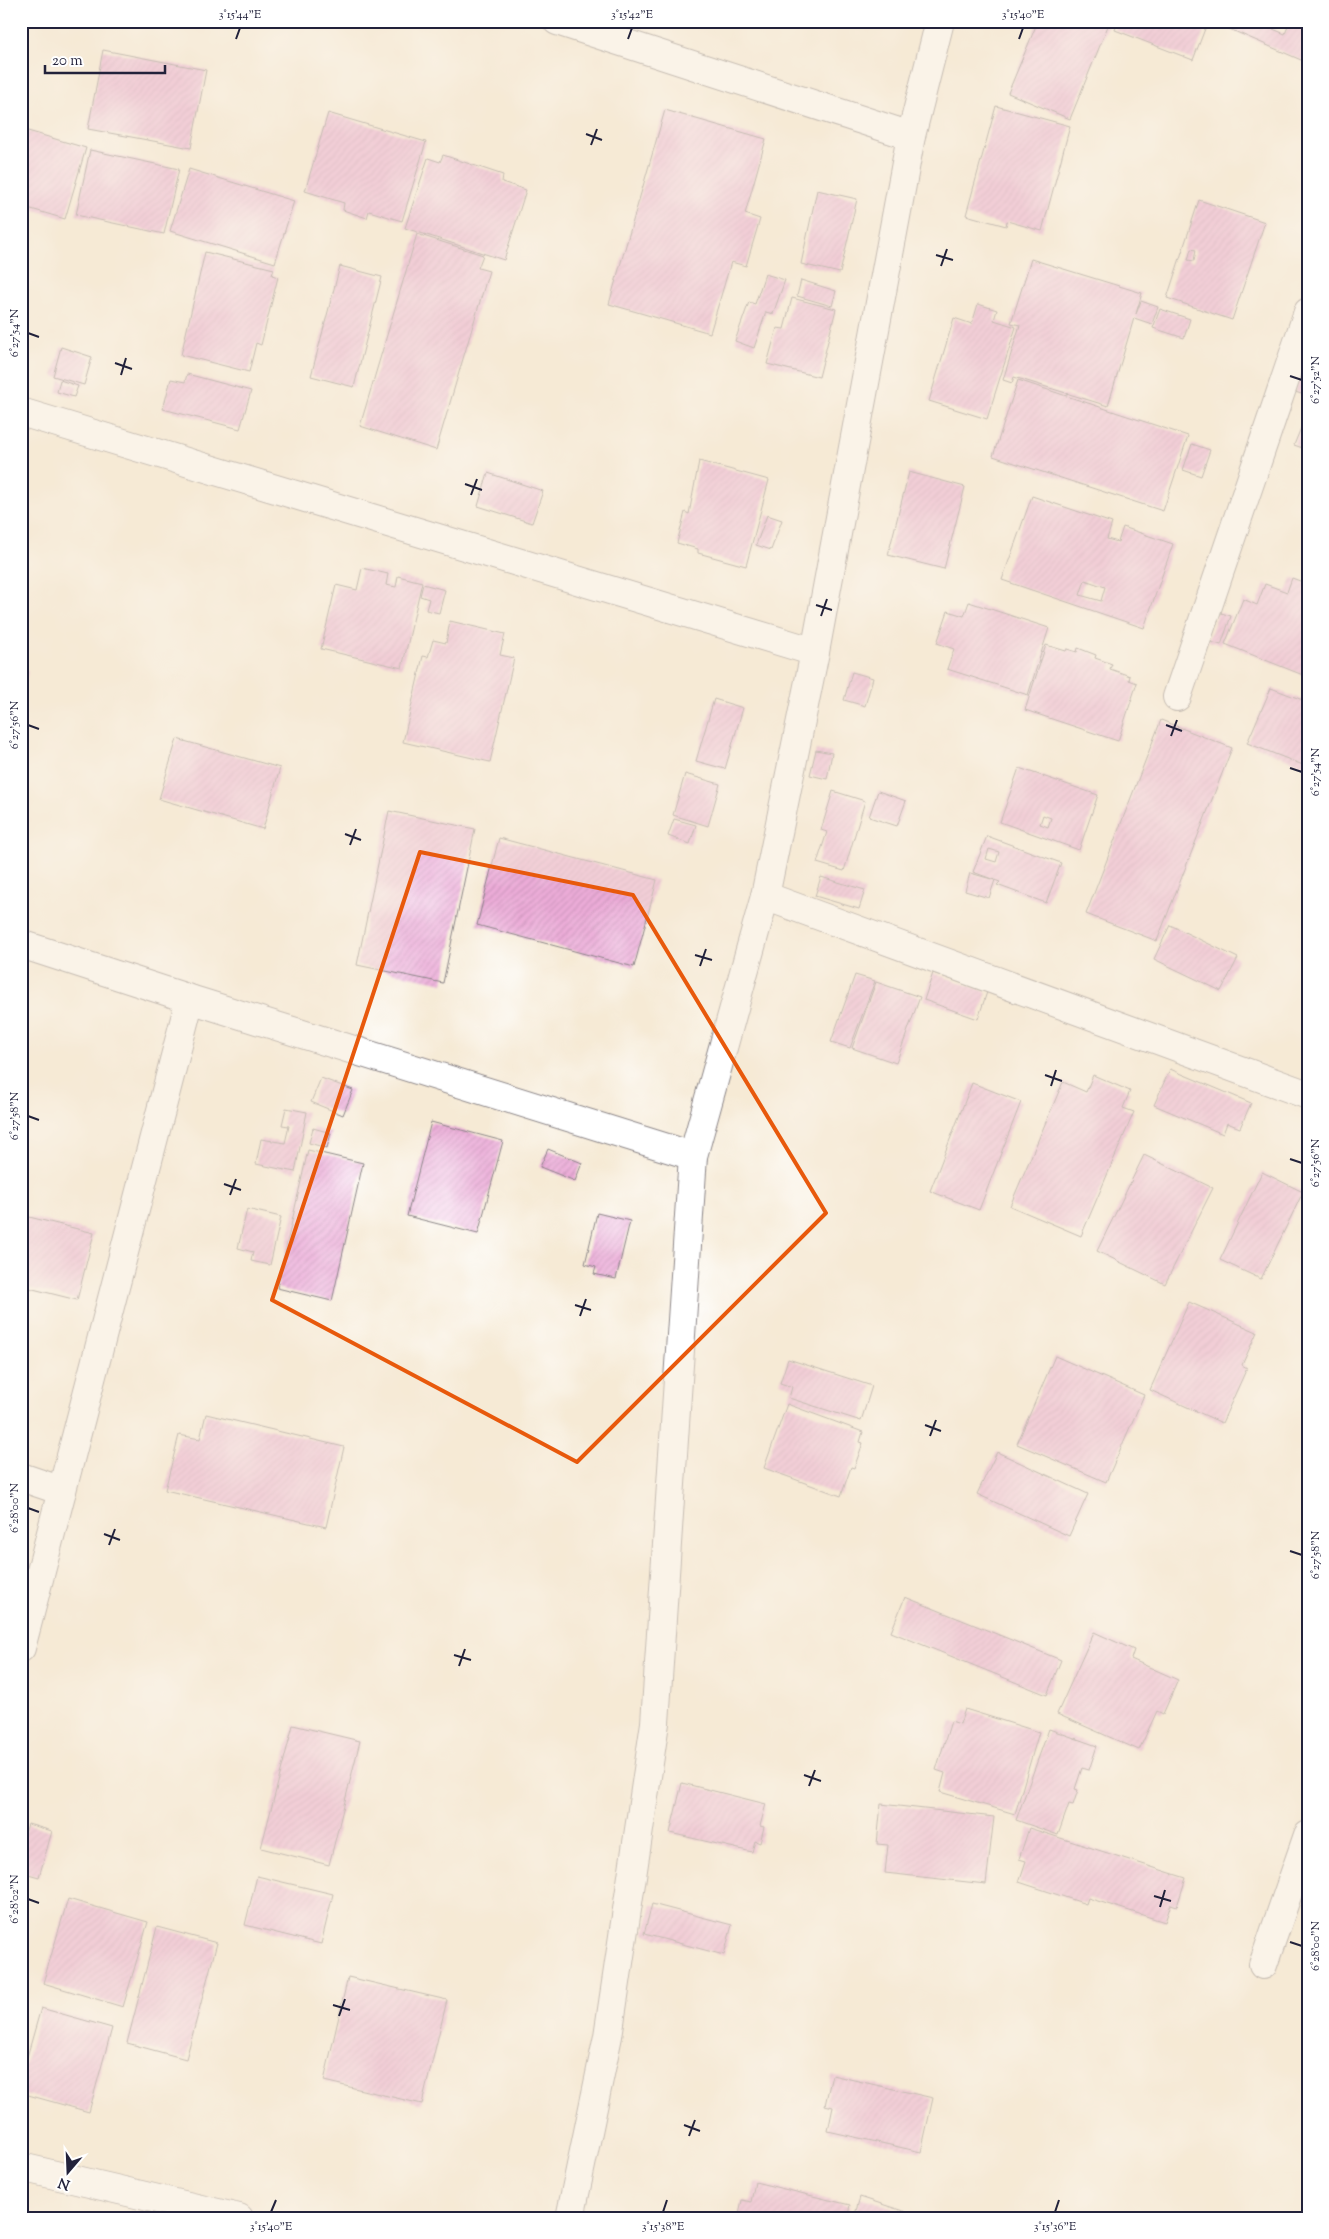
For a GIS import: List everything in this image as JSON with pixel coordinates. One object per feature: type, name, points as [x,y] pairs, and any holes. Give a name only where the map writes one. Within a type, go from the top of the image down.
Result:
[{"type":"street","points":[[557,21],[911,136]]},
{"type":"street","points":[[570,2218],[608,2036],[655,1723],[693,1156],[764,896],[815,652],[911,136],[940,21]]},
{"type":"street","points":[[1177,697],[1308,312]]},
{"type":"street","points":[[21,412],[815,652]]},
{"type":"street","points":[[764,896],[1308,1095]]},
{"type":"street","points":[[21,944],[190,999],[693,1156]]},
{"type":"street","points":[[21,1648],[190,999]]},
{"type":"street","points":[[21,1477],[62,1491]]},
{"type":"street","points":[[1263,1965],[1308,1835]]},
{"type":"street","points":[[21,2167],[239,2218]]},
{"type":"highlighted area","points":[[420,852],[633,895],[826,1213],[577,1462],[272,1300]]},
{"type":"building","points":[[1038,21],[1110,21],[1070,119],[1008,93]]},
{"type":"building","points":[[1118,21],[1208,21],[1193,60],[1115,30]]},
{"type":"building","points":[[1211,21],[1276,21],[1273,29],[1285,34],[1290,21],[1308,21],[1308,63]]},
{"type":"building","points":[[103,50],[206,70],[191,148],[88,129]]},
{"type":"building","points":[[996,106],[1070,126],[1042,231],[1007,221],[1006,226],[966,215]]},
{"type":"building","points":[[665,110],[766,139],[745,214],[760,219],[746,266],[731,262],[710,333],[609,304]]},
{"type":"building","points":[[328,113],[426,142],[402,221],[369,211],[367,218],[343,210],[344,203],[305,191]]},
{"type":"building","points":[[21,129],[86,148],[65,219],[21,206]]},
{"type":"building","points":[[90,150],[179,169],[164,234],[76,215]]},
{"type":"building","points":[[443,155],[503,175],[502,182],[526,190],[504,260],[405,228],[428,158],[440,162]]},
{"type":"building","points":[[189,169],[294,201],[275,263],[170,231]]},
{"type":"building","points":[[817,190],[857,199],[840,273],[801,264]]},
{"type":"building","points":[[1199,200],[1265,222],[1232,320],[1167,298]],"holes":[[[1191,249],[1196,250],[1194,261],[1188,260]]]},
{"type":"building","points":[[417,234],[483,255],[478,268],[489,271],[436,450],[360,426]]},
{"type":"building","points":[[205,252],[274,269],[272,275],[278,277],[261,345],[256,343],[249,372],[181,355]]},
{"type":"building","points":[[1031,259],[1142,293],[1136,314],[1141,301],[1158,307],[1152,324],[1134,318],[1108,406],[1014,377],[1012,383],[1003,380],[1020,325],[1011,323]]},
{"type":"building","points":[[340,266],[382,277],[354,387],[311,376]]},
{"type":"building","points":[[765,274],[785,280],[773,314],[766,312],[754,348],[735,341],[749,302],[755,304]]},
{"type":"building","points":[[801,280],[836,291],[832,306],[797,296]]},
{"type":"building","points":[[792,298],[836,309],[819,377],[767,364],[777,328],[784,329]]},
{"type":"building","points":[[978,304],[997,310],[994,320],[1016,327],[987,419],[929,401],[954,318],[972,324]]},
{"type":"building","points":[[1160,309],[1190,319],[1184,338],[1153,328]]},
{"type":"building","points":[[61,347],[92,357],[84,385],[53,376]]},
{"type":"building","points":[[1308,354],[1308,396],[1295,392]]},
{"type":"building","points":[[187,374],[251,391],[240,429],[163,409],[171,379],[185,382]]},
{"type":"building","points":[[60,380],[78,386],[74,397],[57,392]]},
{"type":"building","points":[[1018,380],[1188,436],[1163,511],[993,456]]},
{"type":"building","points":[[1308,411],[1308,450],[1294,445]]},
{"type":"building","points":[[1192,444],[1210,450],[1201,476],[1183,470]]},
{"type":"building","points":[[699,461],[769,480],[746,566],[698,553],[698,549],[677,543],[685,512],[689,514]]},
{"type":"building","points":[[909,472],[965,487],[944,569],[888,555]]},
{"type":"building","points":[[488,473],[543,491],[532,523],[478,506]]},
{"type":"building","points":[[1032,496],[1112,523],[1107,539],[1118,542],[1123,527],[1173,544],[1144,628],[1002,580]],"holes":[[[1085,580],[1105,587],[1101,601],[1080,595]]]},
{"type":"building","points":[[767,515],[782,520],[771,550],[756,545]]},
{"type":"building","points":[[362,568],[388,574],[386,585],[396,587],[398,576],[422,582],[402,668],[321,649],[336,585],[357,590]]},
{"type":"building","points":[[1292,578],[1308,584],[1308,677],[1225,644],[1243,599],[1257,605],[1265,584],[1287,592]]},
{"type":"building","points":[[423,584],[445,590],[439,613],[426,610],[429,599],[420,596]]},
{"type":"building","points":[[969,602],[1049,628],[1028,695],[947,669],[954,649],[937,643],[948,611],[964,616]]},
{"type":"building","points":[[1218,612],[1231,616],[1221,645],[1208,641]]},
{"type":"building","points":[[450,621],[505,634],[500,655],[514,658],[490,762],[403,742],[423,656],[428,657],[433,640],[446,643]]},
{"type":"building","points":[[1046,645],[1066,651],[1067,649],[1077,652],[1078,648],[1096,655],[1095,658],[1112,664],[1110,669],[1130,676],[1129,680],[1137,683],[1118,741],[1025,710]]},
{"type":"building","points":[[21,669],[28,672],[22,691],[21,691]]},
{"type":"building","points":[[852,672],[873,678],[865,706],[844,700]]},
{"type":"building","points":[[1271,688],[1308,702],[1308,767],[1247,743]]},
{"type":"building","points":[[714,699],[743,708],[725,769],[696,761]]},
{"type":"building","points":[[1161,720],[1232,748],[1157,941],[1086,914]]},
{"type":"building","points":[[177,739],[280,768],[263,829],[159,799]]},
{"type":"building","points":[[816,750],[832,753],[827,779],[810,775]]},
{"type":"building","points":[[1019,768],[1098,795],[1079,850],[1000,822]],"holes":[[[1043,815],[1051,818],[1048,827],[1040,824]]]},
{"type":"building","points":[[685,774],[720,784],[708,826],[673,815]]},
{"type":"building","points":[[833,791],[865,801],[844,871],[817,863],[827,832],[821,830]]},
{"type":"building","points":[[878,791],[906,801],[897,826],[869,817]]},
{"type":"building","points":[[389,811],[475,829],[443,983],[357,965]]},
{"type":"building","points":[[674,819],[696,825],[690,844],[668,836]]},
{"type":"building","points":[[987,836],[1061,863],[1046,903],[997,885],[1000,882],[973,872]],"holes":[[[989,849],[999,852],[996,862],[986,859]]]},
{"type":"building","points":[[499,838],[657,880],[634,967],[477,925]]},
{"type":"building","points":[[970,873],[995,880],[989,898],[965,891]]},
{"type":"building","points":[[821,877],[865,890],[859,909],[815,896]]},
{"type":"building","points":[[1170,925],[1238,958],[1221,991],[1154,959]]},
{"type":"building","points":[[933,973],[987,992],[978,1019],[924,1000]]},
{"type":"building","points":[[855,975],[875,981],[850,1048],[831,1042]]},
{"type":"building","points":[[876,982],[920,997],[896,1063],[852,1048]]},
{"type":"building","points":[[1170,1069],[1251,1103],[1240,1128],[1227,1123],[1223,1134],[1154,1105]]},
{"type":"building","points":[[1093,1075],[1130,1091],[1123,1108],[1134,1112],[1081,1236],[1010,1206],[1063,1082],[1086,1092]]},
{"type":"building","points":[[321,1078],[353,1090],[343,1115],[311,1102]]},
{"type":"building","points":[[972,1083],[1021,1102],[979,1210],[930,1191]]},
{"type":"building","points":[[286,1108],[307,1112],[295,1172],[256,1164],[261,1139],[285,1143],[289,1126],[282,1125]]},
{"type":"building","points":[[431,1122],[503,1141],[478,1234],[407,1216]]},
{"type":"building","points":[[313,1128],[331,1133],[327,1148],[309,1143]]},
{"type":"building","points":[[548,1149],[582,1163],[575,1181],[540,1167]]},
{"type":"building","points":[[308,1150],[363,1163],[332,1301],[277,1288]]},
{"type":"building","points":[[1144,1155],[1213,1188],[1165,1284],[1097,1251]]},
{"type":"building","points":[[1262,1172],[1303,1192],[1261,1279],[1220,1260]]},
{"type":"building","points":[[247,1209],[281,1217],[270,1265],[251,1261],[253,1252],[238,1248]]},
{"type":"building","points":[[597,1213],[630,1221],[616,1279],[594,1274],[596,1267],[585,1264]]},
{"type":"building","points":[[21,1215],[94,1233],[77,1300],[21,1286]]},
{"type":"building","points":[[1189,1302],[1257,1332],[1242,1365],[1247,1368],[1222,1423],[1150,1390]]},
{"type":"building","points":[[1055,1356],[1144,1395],[1106,1482],[1017,1444]]},
{"type":"building","points":[[788,1359],[872,1386],[861,1421],[789,1398],[792,1387],[780,1383]]},
{"type":"building","points":[[787,1404],[863,1432],[860,1442],[863,1443],[854,1468],[851,1467],[841,1496],[764,1468]]},
{"type":"building","points":[[206,1414],[344,1447],[326,1527],[165,1490],[179,1435],[200,1439]]},
{"type":"building","points":[[997,1452],[1088,1494],[1069,1536],[977,1494]]},
{"type":"building","points":[[905,1597],[1061,1660],[1047,1695],[891,1632]]},
{"type":"building","points":[[1094,1632],[1134,1650],[1131,1659],[1178,1680],[1163,1714],[1157,1711],[1139,1750],[1057,1714]]},
{"type":"building","points":[[965,1709],[1039,1732],[1015,1814],[940,1792],[945,1773],[936,1770],[951,1721],[960,1724]]},
{"type":"building","points":[[293,1725],[360,1741],[329,1865],[261,1848]]},
{"type":"building","points":[[1049,1729],[1097,1746],[1089,1770],[1082,1768],[1075,1789],[1078,1790],[1073,1805],[1069,1804],[1058,1835],[1016,1820]]},
{"type":"building","points":[[682,1783],[766,1804],[760,1826],[764,1827],[760,1843],[755,1841],[752,1852],[670,1833]]},
{"type":"building","points":[[881,1804],[994,1817],[986,1884],[885,1873],[888,1845],[877,1844]]},
{"type":"building","points":[[28,1824],[52,1831],[39,1877],[21,1872],[21,1835],[24,1836]]},
{"type":"building","points":[[1029,1828],[1186,1878],[1177,1906],[1171,1904],[1165,1922],[1088,1898],[1086,1904],[1019,1882],[1026,1861],[1019,1859]]},
{"type":"building","points":[[257,1876],[333,1894],[321,1944],[245,1925]]},
{"type":"building","points":[[68,1899],[148,1922],[123,2007],[43,1983]]},
{"type":"building","points":[[652,1904],[732,1925],[724,1955],[644,1934]]},
{"type":"building","points":[[21,1920],[25,1921],[22,1931],[21,1931]]},
{"type":"building","points":[[157,1927],[217,1943],[186,2059],[127,2043]]},
{"type":"building","points":[[348,1977],[447,2000],[422,2104],[324,2081]]},
{"type":"building","points":[[41,2008],[112,2028],[89,2112],[21,2093],[21,2078]]},
{"type":"building","points":[[832,2075],[933,2098],[921,2152],[828,2131],[833,2107],[825,2105]]},
{"type":"building","points":[[755,2182],[850,2205],[847,2218],[738,2218],[742,2200],[751,2202]]},
{"type":"building","points":[[860,2197],[906,2212],[904,2218],[854,2218]]}]
